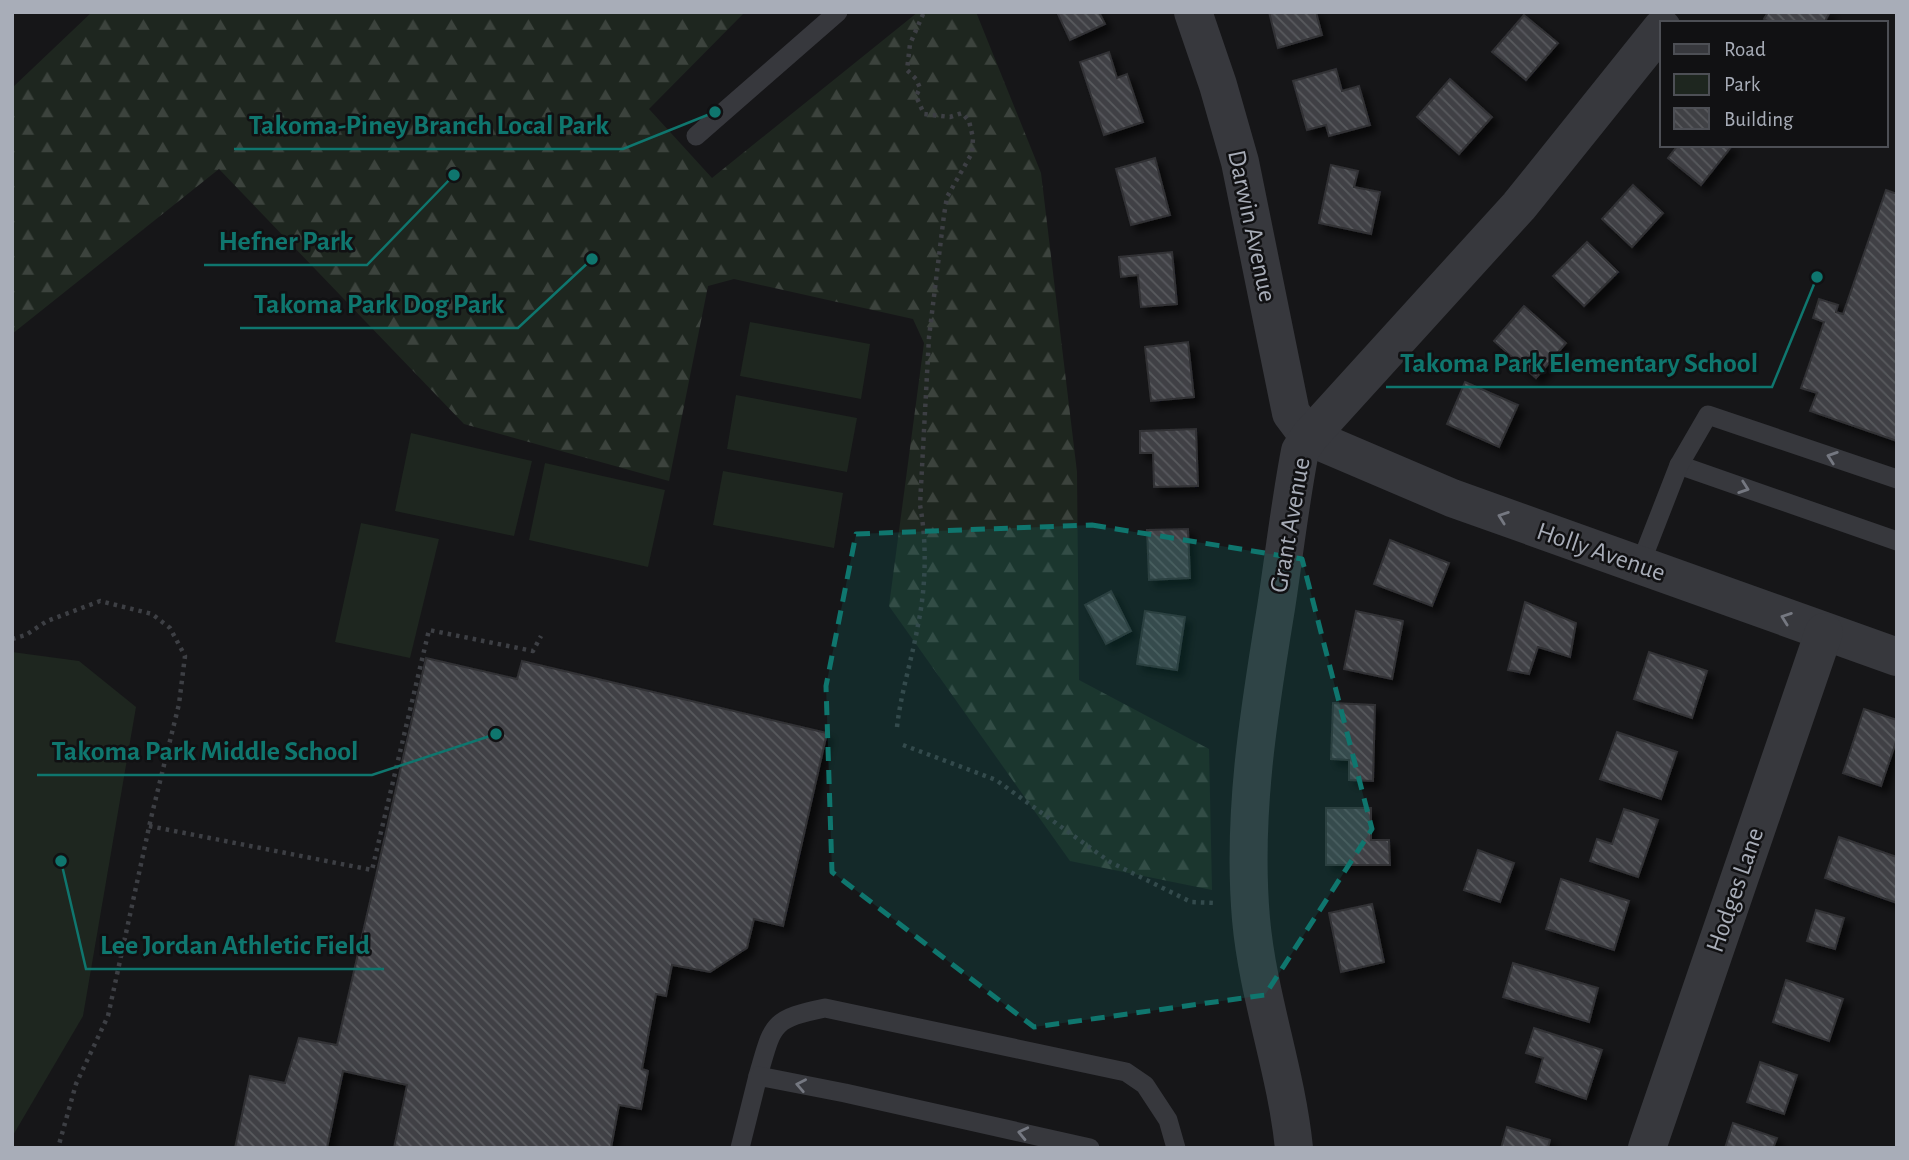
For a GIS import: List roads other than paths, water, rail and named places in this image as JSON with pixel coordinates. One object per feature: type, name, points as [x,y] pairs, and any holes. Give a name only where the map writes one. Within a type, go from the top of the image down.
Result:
[{"type":"street","name":"Darwin Avenue","points":[[1193,12],[1240,162],[1291,413],[1309,437]]},
{"type":"street","name":"Grant Avenue","points":[[1294,1148],[1287,1098],[1264,997],[1253,933],[1249,826],[1255,733],[1300,452],[1309,437],[1519,206],[1660,30]]},
{"type":"street","name":"Holly Avenue","points":[[1309,437],[1452,498],[1897,657]]},
{"type":"street","name":"Hodges Lane","points":[[1647,1148],[1824,632]]},
{"type":"lane","points":[[696,136],[838,12]]},
{"type":"lane","points":[[1640,565],[1679,466],[1708,415],[1897,479]]},
{"type":"lane","points":[[1679,466],[1897,541]]},
{"type":"lane","points":[[740,1148],[771,1031],[793,1014],[825,1008],[1126,1072],[1145,1085],[1168,1120],[1176,1148]]},
{"type":"lane","points":[[758,1076],[1090,1148]]},
{"type":"place","name":"Takoma-Piney Branch Local Park","points":[[715,112]]},
{"type":"place","name":"Hefner Park","points":[[454,175]]},
{"type":"place","name":"Takoma Park Dog Park","points":[[592,259]]},
{"type":"place","name":"Takoma Park Elementary School","points":[[1817,277]]},
{"type":"place","name":"Takoma Park Middle School","points":[[496,734]]},
{"type":"place","name":"Lee Jordan Athletic Field","points":[[61,861]]}]
